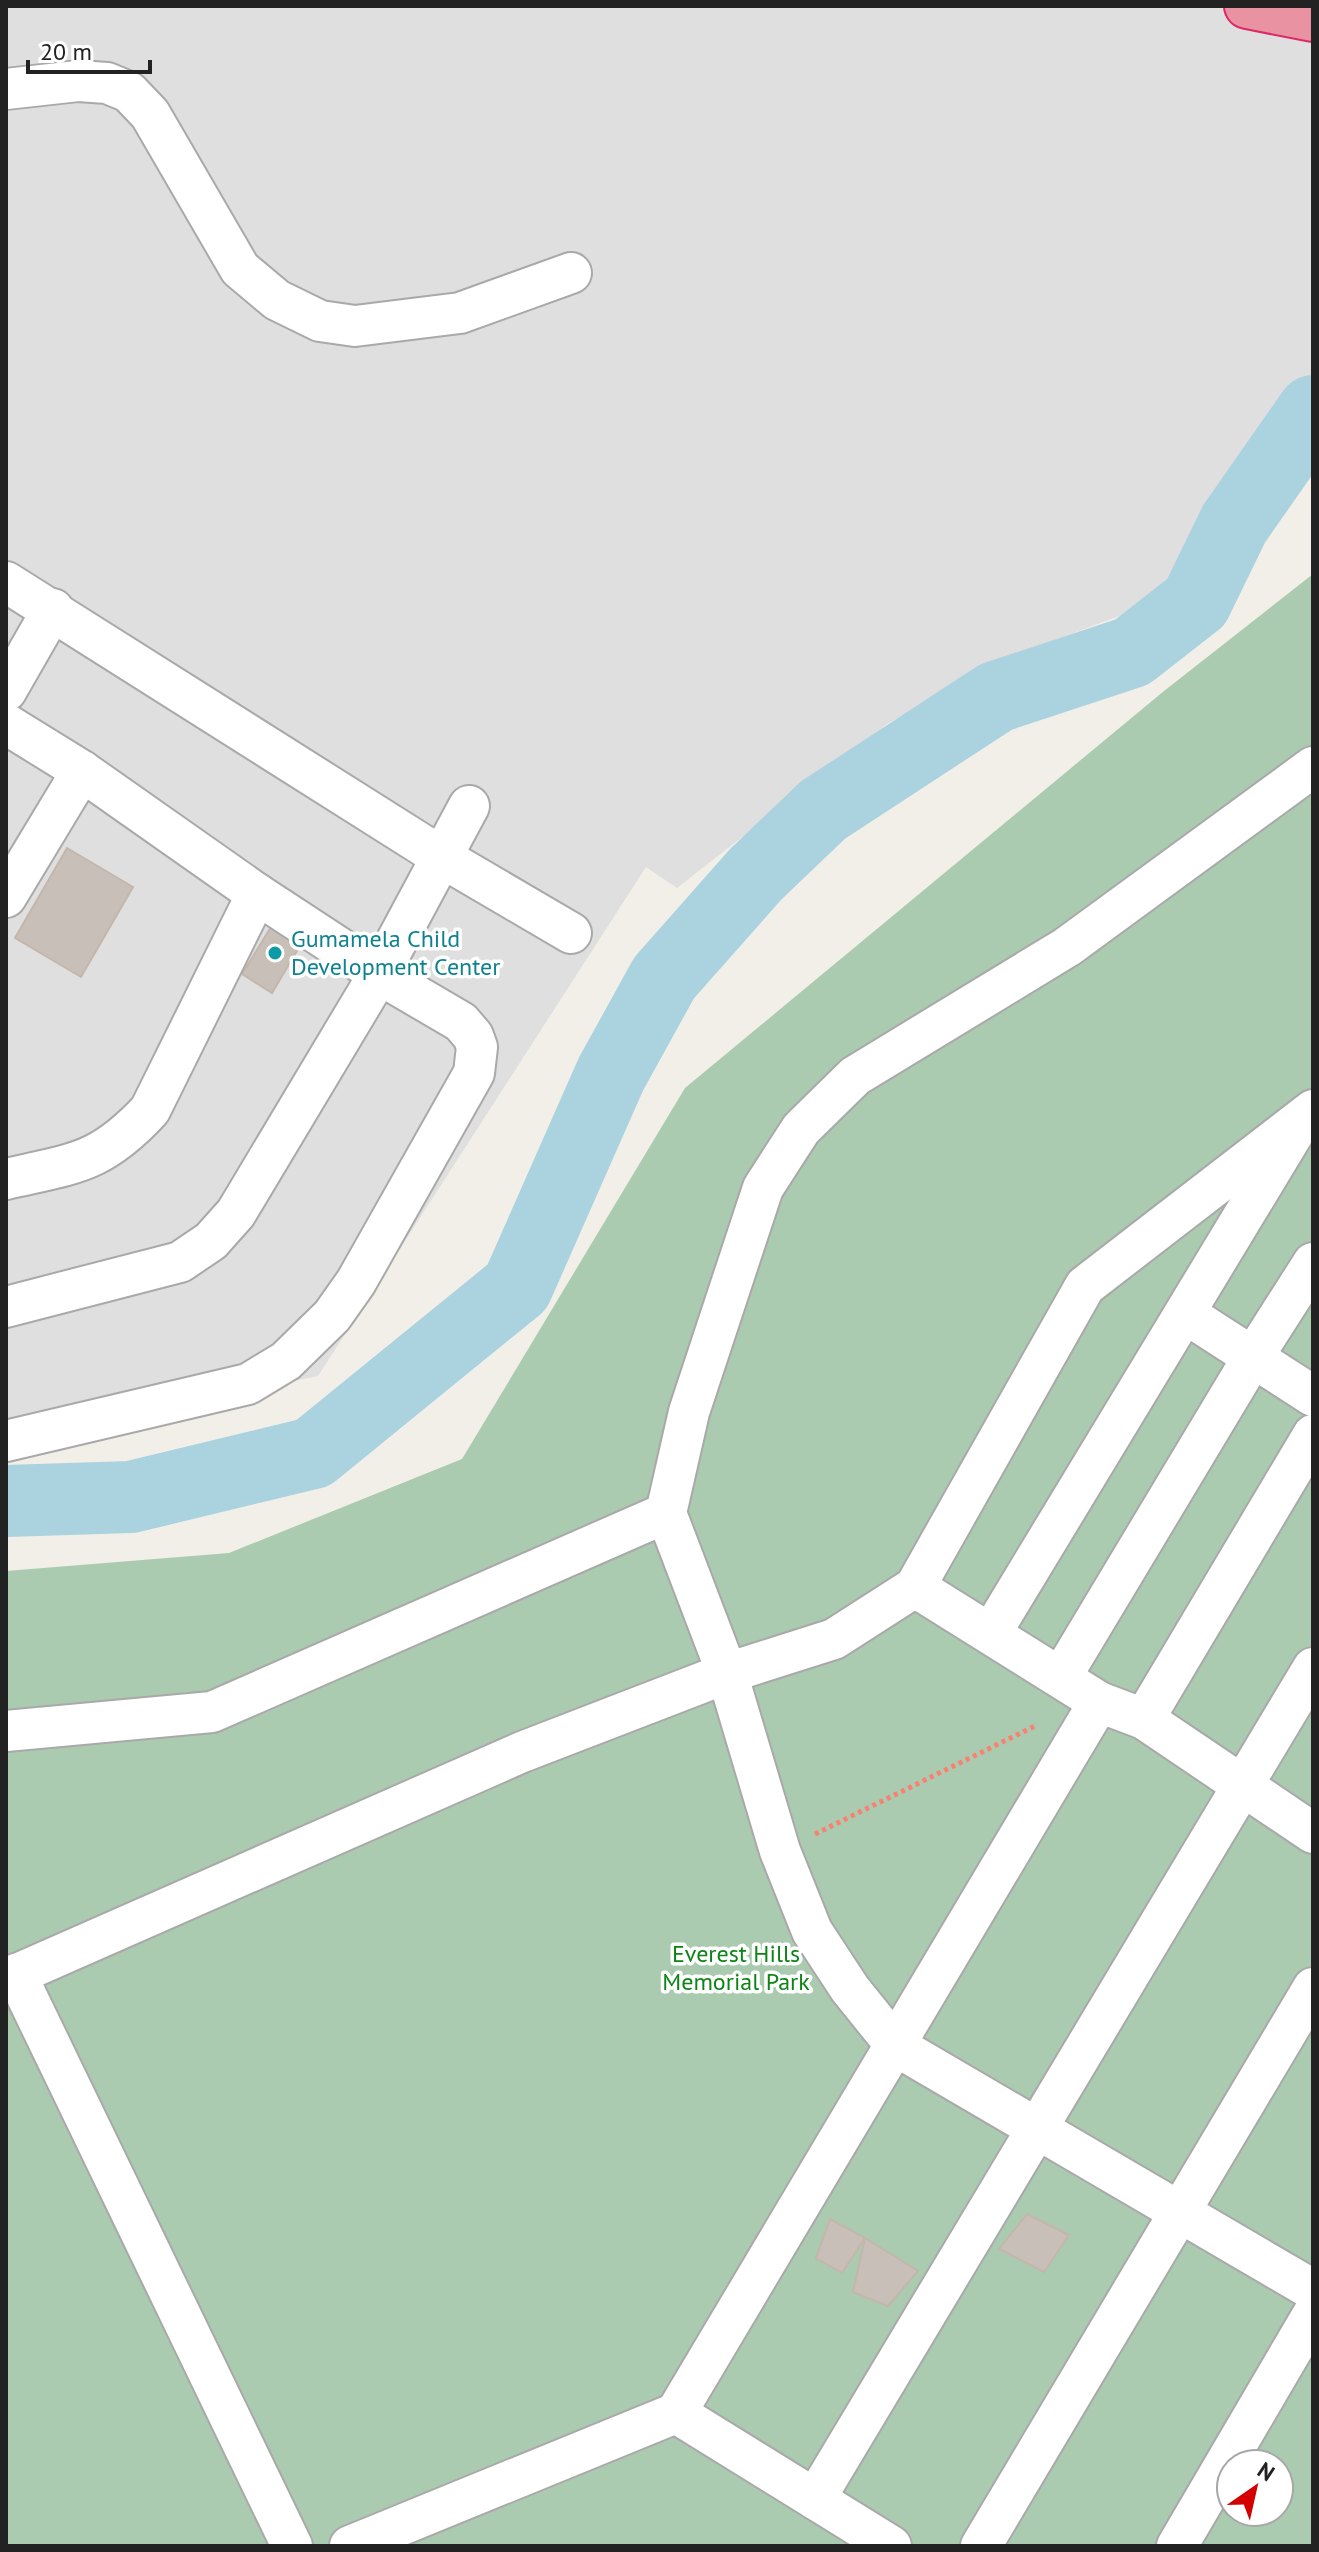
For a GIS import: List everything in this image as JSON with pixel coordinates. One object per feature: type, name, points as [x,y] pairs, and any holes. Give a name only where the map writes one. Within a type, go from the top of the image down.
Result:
[{"type":"highway","points":[[1247,6],[1313,19]]},
{"type":"street","points":[[6,89],[78,81],[107,83],[129,92],[150,114],[240,269],[277,300],[320,321],[355,326],[460,313],[571,273]]},
{"type":"street","points":[[6,582],[443,858],[571,933]]},
{"type":"street","points":[[6,691],[53,609]]},
{"type":"street","points":[[6,724],[82,771],[257,894],[379,974],[461,1022],[473,1036],[477,1060],[474,1073],[364,1269],[332,1316],[286,1361],[248,1384],[6,1441]]},
{"type":"street","points":[[1313,767],[1067,947],[855,1076],[801,1129],[763,1188],[689,1412],[666,1513],[727,1673],[780,1851],[812,1931],[850,1989],[896,2046],[1313,2290]]},
{"type":"street","points":[[6,897],[82,771]]},
{"type":"street","points":[[6,1307],[180,1262],[211,1241],[236,1213],[379,974],[469,806]]},
{"type":"street","points":[[6,1179],[102,1154],[125,1138],[150,1110],[257,894]]},
{"type":"street","points":[[991,1633],[1307,1115]]},
{"type":"street","points":[[292,2546],[11,1977],[522,1752],[727,1673],[834,1639],[915,1587],[1085,1286],[1307,1115]]},
{"type":"street","points":[[350,2546],[676,2413],[896,2046],[1253,1357],[1313,1263]]},
{"type":"street","points":[[1186,1314],[1313,1396]]},
{"type":"street","points":[[1144,1719],[1313,1435]]},
{"type":"street","points":[[6,1731],[212,1712],[666,1513]]},
{"type":"street","points":[[915,1587],[1079,1689],[1144,1719],[1313,1833]]},
{"type":"street","points":[[815,2499],[1240,1785],[1313,1668]]},
{"type":"street","points":[[981,2546],[1313,1988]]},
{"type":"street","points":[[1177,2546],[1313,2314]]},
{"type":"street","points":[[676,2413],[891,2546]]},
{"type":"path","points":[[780,1851],[1053,1717],[1079,1689]]},
{"type":"shaded area","points":[[6,6],[1313,6],[1313,372],[1228,489],[1175,584],[1127,613],[1004,659],[887,724],[677,888],[646,867],[318,1376],[6,1440]]},
{"type":"green space","name":"Everest Hills Memorial Park","points":[[1313,574],[1313,2546],[6,2546],[6,1571],[229,1553],[462,1459],[685,1088],[1164,691]]},
{"type":"building","points":[[67,848],[133,887],[81,977],[15,938]]},
{"type":"building","name":"Gumamela Child Development Center","points":[[279,914],[308,932],[272,993],[242,974]]},
{"type":"building","points":[[1027,2214],[1069,2235],[1044,2272],[999,2249]]},
{"type":"building","points":[[830,2219],[865,2238],[842,2273],[816,2258]]},
{"type":"building","points":[[865,2238],[918,2271],[888,2306],[853,2292]]},
{"type":"waterway","points":[[6,1501],[131,1497],[313,1453],[517,1287],[611,1074],[664,978],[755,875],[823,810],[996,697],[1132,652],[1196,602],[1234,524],[1313,411]]},
{"type":"place","name":"Gumamela Child Development Center","points":[[275,953]]}]
